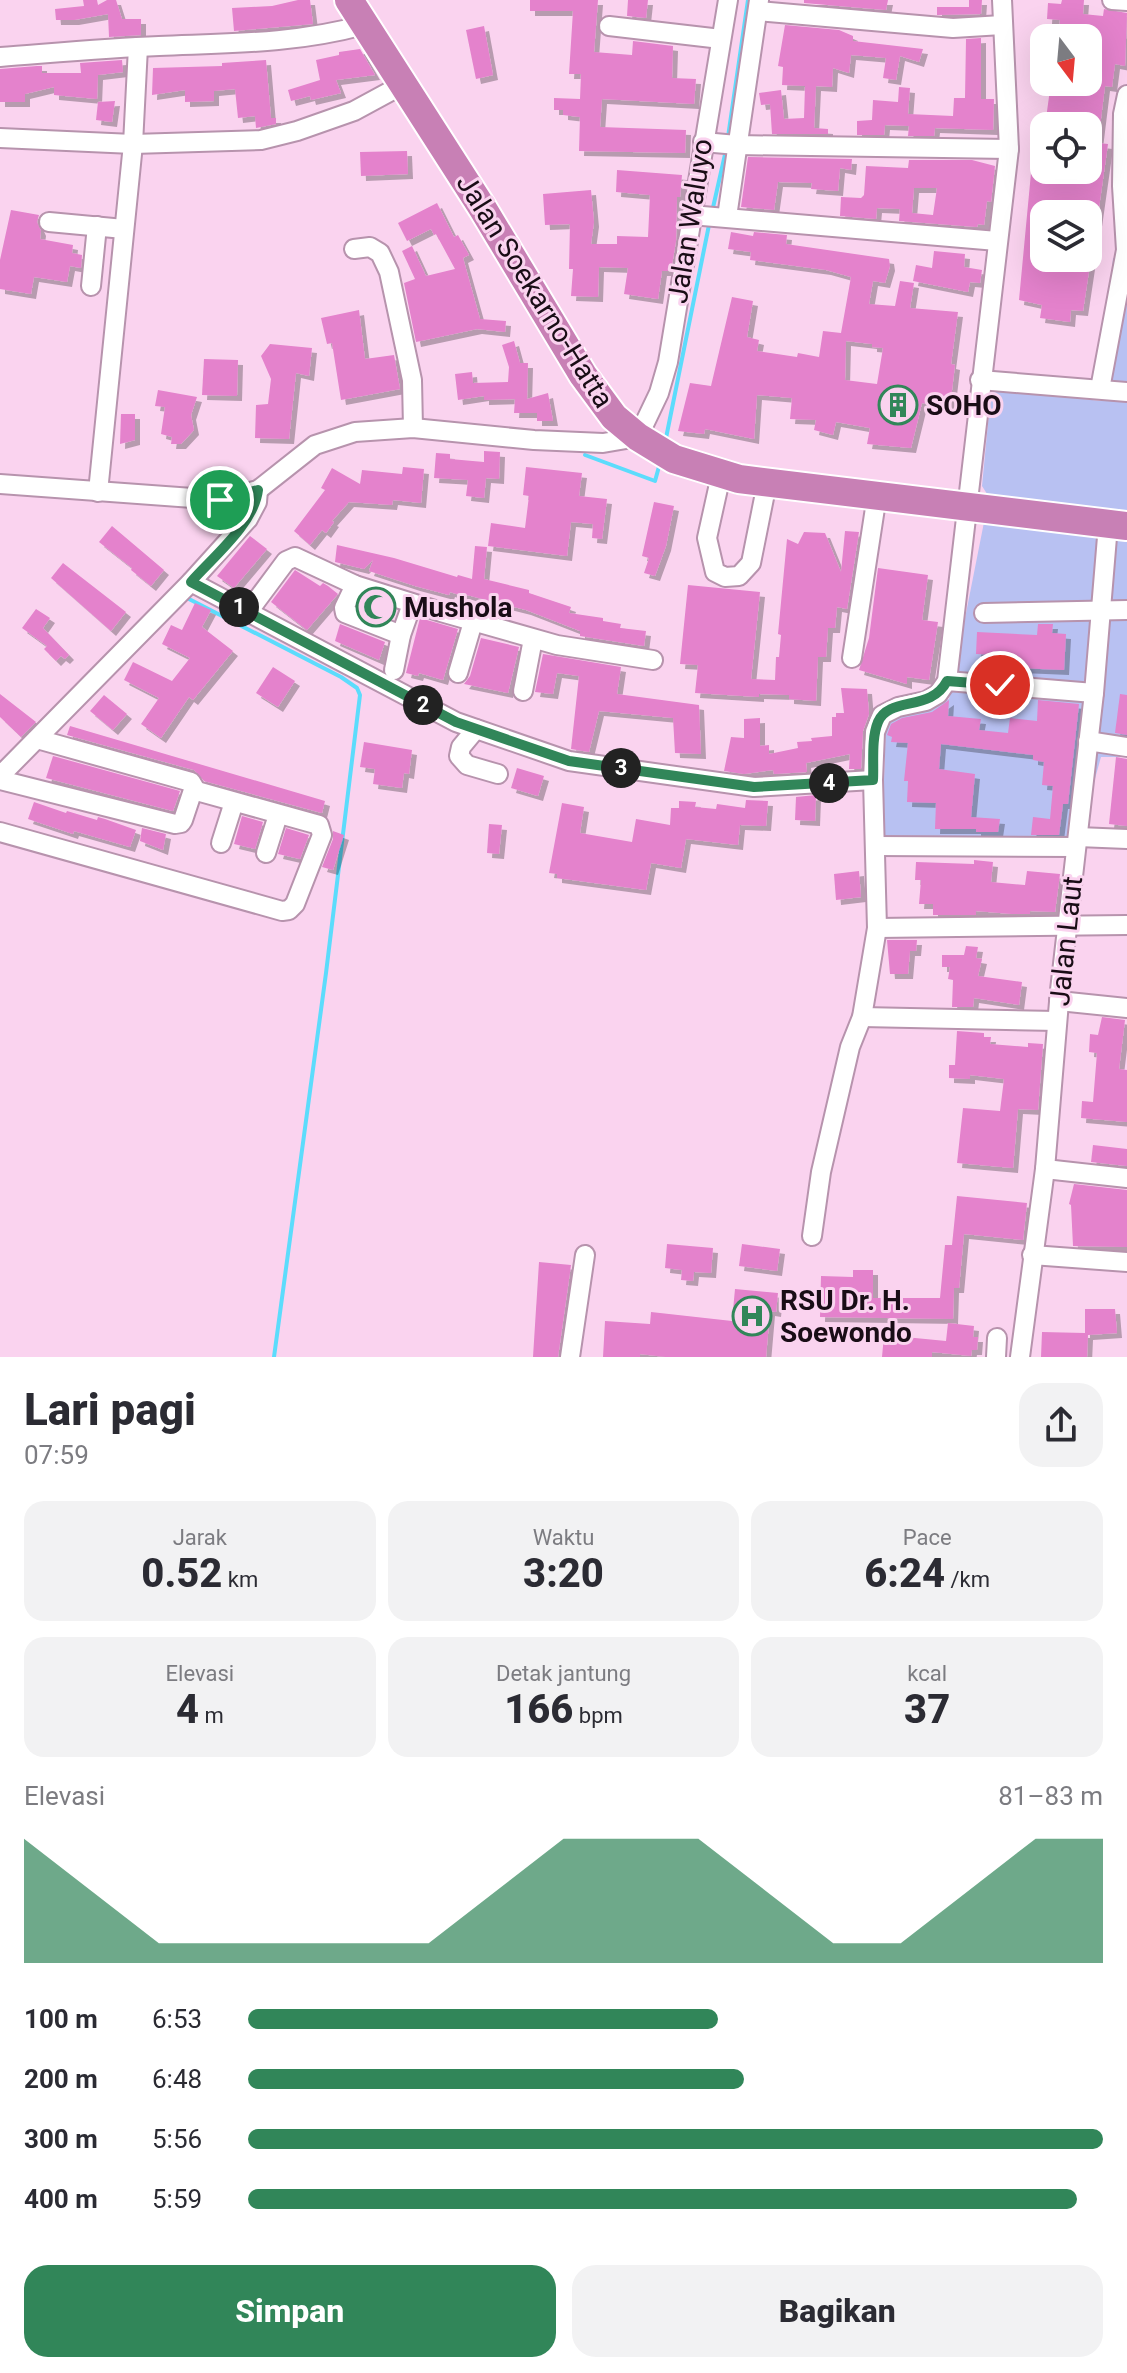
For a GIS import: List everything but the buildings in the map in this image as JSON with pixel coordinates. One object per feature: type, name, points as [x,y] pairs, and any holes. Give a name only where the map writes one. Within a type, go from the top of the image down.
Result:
[{"type":"highway","name":"Jalan Soekarno-Hatta","points":[[349,0],[483,209],[583,375],[614,417],[644,441],[674,459],[721,475],[1117,526]]},
{"type":"street","name":"Jalan Waluyo","points":[[644,441],[668,362],[696,215],[721,143],[721,39],[728,0]]},
{"type":"street","points":[[812,1236],[821,1172],[850,1047],[862,1017],[877,928],[873,780],[875,732],[882,715],[898,707],[926,701],[938,694],[947,681],[965,505],[1009,149],[1002,0]]},
{"type":"street","points":[[1112,0],[1127,1]]},
{"type":"street","points":[[724,217],[721,143],[759,5],[953,28],[1002,25]]},
{"type":"street","points":[[0,57],[138,47],[291,41],[364,25]]},
{"type":"street","points":[[609,26],[721,39]]},
{"type":"street","points":[[98,492],[133,144],[138,47]]},
{"type":"street","points":[[0,138],[133,144],[261,140],[354,111],[402,85]]},
{"type":"street","points":[[1100,389],[1127,250],[1123,114],[1127,95]]},
{"type":"street","points":[[721,143],[1009,149]]},
{"type":"street","points":[[696,215],[997,241]]},
{"type":"street","points":[[49,222],[124,229]]},
{"type":"street","points":[[91,286],[97,226]]},
{"type":"street","points":[[354,249],[370,247],[380,253],[389,272],[412,380],[413,428]]},
{"type":"street","points":[[980,380],[1127,392]]},
{"type":"street","points":[[0,484],[220,500],[258,490],[315,445],[355,432],[413,428],[570,442],[644,441]]},
{"type":"street","points":[[721,475],[707,538],[715,572],[725,577],[739,576],[751,563],[767,483]]},
{"type":"street","points":[[37,739],[191,782],[193,790],[183,820],[178,824],[0,778],[37,739],[191,582],[248,519],[257,502],[258,490]]},
{"type":"street","points":[[852,658],[877,495]]},
{"type":"street","name":"Jalan Laut","points":[[1020,1357],[1045,1169],[1059,1001],[1101,610],[1117,526]]},
{"type":"street","points":[[248,612],[290,558],[300,559],[355,585],[473,622],[557,645],[653,660]]},
{"type":"street","points":[[191,582],[456,722],[569,761],[754,787],[873,780]]},
{"type":"street","points":[[355,585],[344,608],[345,613],[401,635]]},
{"type":"street","points":[[956,587],[976,587]]},
{"type":"street","points":[[394,670],[401,635],[412,604]]},
{"type":"street","points":[[984,613],[1127,610]]},
{"type":"street","points":[[458,673],[473,622]]},
{"type":"street","points":[[523,691],[533,639]]},
{"type":"street","points":[[947,681],[1094,693]]},
{"type":"street","points":[[476,729],[461,747],[459,756],[467,765],[498,774]]},
{"type":"street","points":[[1088,741],[1127,747]]},
{"type":"street","points":[[0,832],[282,911],[289,910],[295,904],[321,831],[319,825],[193,790]]},
{"type":"street","points":[[221,843],[234,802]]},
{"type":"street","points":[[266,853],[278,815]]},
{"type":"street","points":[[875,846],[1127,839]]},
{"type":"street","points":[[877,928],[1127,925]]},
{"type":"street","points":[[1059,1001],[1127,1008]]},
{"type":"street","points":[[862,1017],[1057,1021]]},
{"type":"street","points":[[1045,1169],[1127,1178]]},
{"type":"street","points":[[570,1357],[585,1255]]},
{"type":"street","points":[[1032,1255],[1127,1262]]},
{"type":"shaded area","points":[[1113,258],[1127,259],[1127,757],[1101,757],[1076,847],[882,839],[886,721],[949,699],[989,497],[982,486],[991,392],[1002,390],[1101,401]]},
{"type":"waterway","points":[[728,137],[748,0]]},
{"type":"waterway","points":[[712,212],[726,150]]},
{"type":"waterway","points":[[665,443],[710,220]]},
{"type":"waterway","points":[[585,455],[655,481],[660,463]]},
{"type":"waterway","points":[[189,599],[341,677],[357,688],[360,695],[274,1357]]},
{"type":"place","name":"SOHO","points":[[898,405]]},
{"type":"place","name":"Mushola","points":[[376,607]]},
{"type":"place","name":"RSU Dr. H. Soewondo","points":[[752,1316]]},
{"type":"route","points":[[220,500],[258,490],[257,502],[248,519],[191,582],[456,722],[569,761],[754,787],[873,780],[875,732],[882,715],[898,707],[926,701],[938,694],[947,681],[1000,685]]}]
